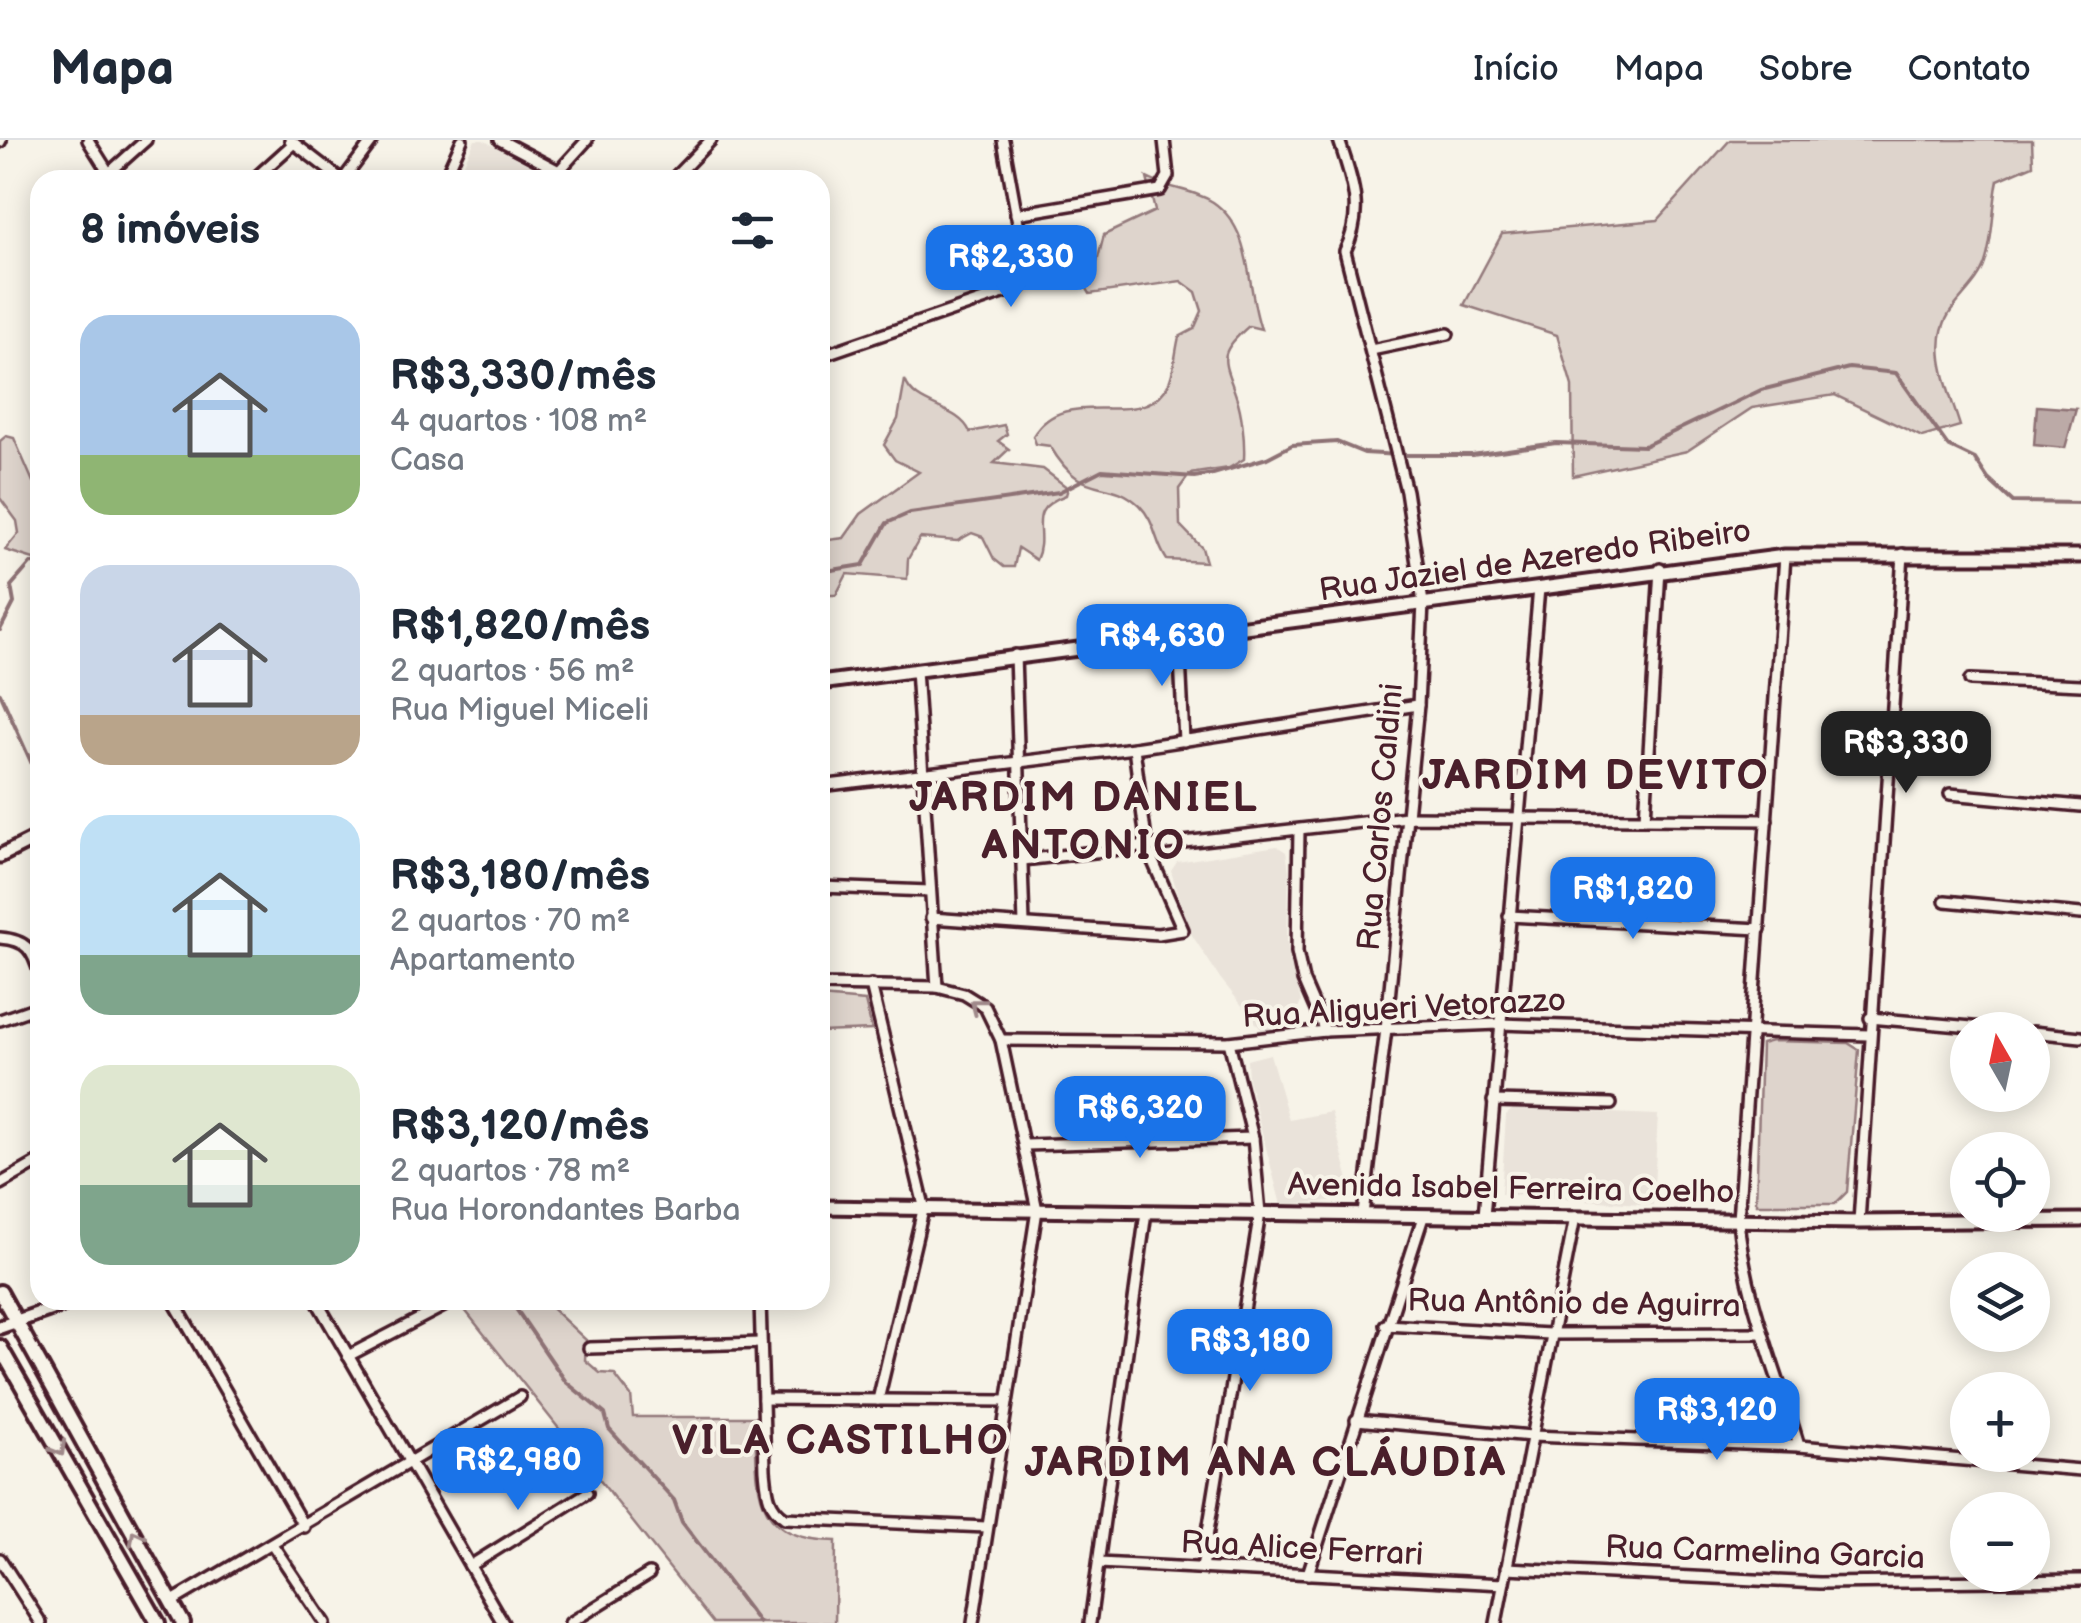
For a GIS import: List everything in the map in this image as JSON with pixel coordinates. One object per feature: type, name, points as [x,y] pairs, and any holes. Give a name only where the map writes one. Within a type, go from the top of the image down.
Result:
[{"type":"main road","points":[[0,1292],[183,1623]]},
{"type":"main road","points":[[0,1347],[158,1623]]},
{"type":"street","points":[[88,140],[107,170]]},
{"type":"street","points":[[118,170],[146,140]]},
{"type":"street","points":[[351,170],[374,140]]},
{"type":"street","points":[[448,170],[462,140]]},
{"type":"street","points":[[500,140],[554,170]]},
{"type":"street","points":[[560,170],[587,140]]},
{"type":"street","points":[[682,170],[711,140]]},
{"type":"street","points":[[830,353],[1021,286],[1028,278],[1002,140]]},
{"type":"street","points":[[1016,214],[1160,190],[1168,176],[1164,140]]},
{"type":"street","name":"Rua Carlos Caldini","points":[[1339,140],[1358,202],[1355,230],[1345,251],[1397,454],[1424,603],[1418,706],[1364,1214]]},
{"type":"street","points":[[263,170],[292,142],[330,170]]},
{"type":"street","points":[[1371,350],[1448,334]]},
{"type":"street","points":[[1859,1222],[1868,1036],[1904,554]]},
{"type":"street","points":[[1785,556],[1738,1220],[1743,1263],[1762,1334],[1799,1446]]},
{"type":"street","name":"Rua Jaziel de Azeredo Ribeiro","points":[[830,682],[1660,569],[1785,556],[2081,556]]},
{"type":"street","points":[[1645,819],[1660,569]]},
{"type":"street","points":[[1484,1216],[1538,588]]},
{"type":"street","points":[[1180,636],[1184,740]]},
{"type":"street","points":[[1014,655],[1024,924]]},
{"type":"street","points":[[916,670],[936,986]]},
{"type":"street","points":[[1970,680],[2081,685]]},
{"type":"street","points":[[830,785],[1134,748],[1418,706]]},
{"type":"street","points":[[931,918],[1158,934],[1183,930],[1147,848],[1134,748]]},
{"type":"street","points":[[1950,794],[2081,806]]},
{"type":"street","points":[[1022,860],[1407,817],[1766,820]]},
{"type":"street","points":[[1299,830],[1297,952],[1302,980],[1325,1031]]},
{"type":"street","points":[[0,856],[30,841]]},
{"type":"street","points":[[830,887],[930,892]]},
{"type":"street","points":[[1945,901],[2081,914]]},
{"type":"street","points":[[1509,916],[1760,929]]},
{"type":"street","points":[[0,938],[25,943],[30,948]]},
{"type":"street","points":[[830,984],[936,986],[964,994],[985,1007],[1001,1040],[1026,1145],[1037,1210],[973,1623]]},
{"type":"street","points":[[871,985],[924,1206],[878,1400]]},
{"type":"street","points":[[0,1020],[30,1010]]},
{"type":"street","points":[[1870,1018],[1950,1025]]},
{"type":"street","name":"Rua Aligueri Vetorazzo","points":[[1001,1040],[1229,1042],[1325,1031],[1500,1024],[1868,1036]]},
{"type":"street","points":[[2050,1034],[2081,1037]]},
{"type":"street","points":[[1202,1568],[1260,1212],[1253,1138],[1229,1042]]},
{"type":"street","points":[[1493,1102],[1612,1104]]},
{"type":"street","points":[[1026,1145],[1253,1138]]},
{"type":"street","points":[[0,1184],[30,1167]]},
{"type":"street","name":"Avenida Isabel Ferreira Coelho","points":[[830,1207],[1859,1222],[2081,1220]]},
{"type":"street","points":[[1090,1623],[1146,1212]]},
{"type":"street","points":[[1308,1574],[1422,1217]]},
{"type":"street","points":[[1496,1623],[1575,1217]]},
{"type":"street","points":[[0,1327],[45,1310]]},
{"type":"street","points":[[179,1310],[304,1527]]},
{"type":"street","points":[[322,1310],[408,1465],[503,1623]]},
{"type":"street","points":[[348,1356],[436,1310]]},
{"type":"street","points":[[760,1310],[766,1482],[774,1510],[786,1518],[986,1526]]},
{"type":"street","name":"Rua Antônio de Aguirra","points":[[1386,1325],[1550,1334],[1762,1334]]},
{"type":"street","points":[[589,1348],[761,1343]]},
{"type":"street","points":[[171,1602],[520,1397]]},
{"type":"street","points":[[763,1399],[1006,1401]]},
{"type":"street","points":[[1356,1420],[1531,1436],[1799,1446],[2081,1470]]},
{"type":"street","points":[[470,1566],[587,1492]]},
{"type":"street","points":[[272,1544],[325,1623]]},
{"type":"street","points":[[0,1559],[41,1623]]},
{"type":"street","name":"Rua Alice Ferrari","points":[[1099,1563],[1503,1584]]},
{"type":"street","name":"Rua Carmelina Garcia","points":[[1506,1568],[1819,1583],[2081,1580]]},
{"type":"street","points":[[570,1623],[649,1574]]},
{"type":"shaded area","points":[[475,140],[483,140],[538,170],[461,170]]},
{"type":"shaded area","points":[[1730,140],[2032,140],[2033,165],[1998,180],[1985,263],[1943,327],[1943,370],[1960,426],[1922,437],[1835,395],[1752,408],[1687,451],[1573,476],[1572,386],[1557,335],[1464,305],[1502,234],[1658,220]]},
{"type":"shaded area","points":[[1147,178],[1205,198],[1226,214],[1242,244],[1261,329],[1249,326],[1231,344],[1225,358],[1240,410],[1244,459],[1229,468],[1190,474],[1179,489],[1180,525],[1202,548],[1206,562],[1167,560],[1149,518],[1139,505],[1116,491],[1084,482],[1062,464],[1050,446],[1036,444],[1033,436],[1047,420],[1063,412],[1136,407],[1152,402],[1168,385],[1179,337],[1194,329],[1202,311],[1196,292],[1181,281],[1090,294],[1081,278],[1096,266],[1104,235],[1155,211]]},
{"type":"shaded area","points":[[905,380],[917,396],[956,416],[970,432],[1004,425],[1007,434],[998,441],[1009,449],[994,463],[1043,469],[1068,488],[1066,495],[1053,501],[1041,515],[1036,560],[1018,548],[1014,567],[1004,567],[994,559],[983,537],[972,533],[957,541],[920,538],[908,559],[907,579],[847,574],[836,595],[830,595],[830,540],[844,538],[861,514],[919,472],[895,460],[884,445],[898,419]]},
{"type":"shaded area","points":[[2037,406],[2076,409],[2065,448],[2034,445]]},
{"type":"shaded area","points":[[6,436],[14,438],[30,475],[30,558],[5,550],[19,533],[17,521],[0,498],[0,441]]},
{"type":"shaded area","points":[[1277,846],[1286,852],[1289,871],[1287,941],[1301,1002],[1290,1029],[1264,1033],[1220,978],[1188,929],[1171,871],[1177,862]]},
{"type":"shaded area","points":[[830,998],[865,1001],[872,1030],[830,1032]]},
{"type":"shaded area","points":[[1848,1043],[1859,1050],[1847,1192],[1835,1204],[1756,1204],[1761,1044]]},
{"type":"shaded area","points":[[1270,1054],[1289,1120],[1331,1112],[1354,1199],[1281,1205],[1248,1079],[1247,1060]]},
{"type":"shaded area","points":[[1513,1109],[1658,1115],[1653,1205],[1501,1194],[1506,1115]]},
{"type":"shaded area","points":[[465,1310],[554,1310],[586,1340],[585,1360],[600,1373],[614,1374],[631,1396],[633,1417],[755,1417],[759,1486],[772,1519],[807,1538],[836,1541],[835,1623],[713,1623]]},
{"type":"waterway","points":[[830,570],[863,565],[887,523],[910,513],[1059,492],[1102,470],[1194,477],[1267,458],[1292,445],[1337,442],[1364,453],[1400,455],[1472,455],[1556,443],[1644,446],[1761,390],[1849,368],[1896,373],[1948,446],[1975,459],[1988,479],[2013,502],[2081,503]]},
{"type":"waterway","points":[[0,630],[14,603],[11,586],[30,564]]},
{"type":"waterway","points":[[0,693],[30,760]]},
{"type":"waterway","points":[[517,1310],[566,1382],[605,1414],[609,1429],[674,1500],[682,1522],[759,1623]]},
{"type":"district","name":"JARDIM DEVITO","points":[[1596,776]]},
{"type":"district","name":"JARDIM DANIEL ANTONIO","points":[[1084,822]]},
{"type":"district","name":"VILA CASTILHO","points":[[841,1441]]},
{"type":"district","name":"JARDIM ANA CLÁUDIA","points":[[1266,1463]]}]
